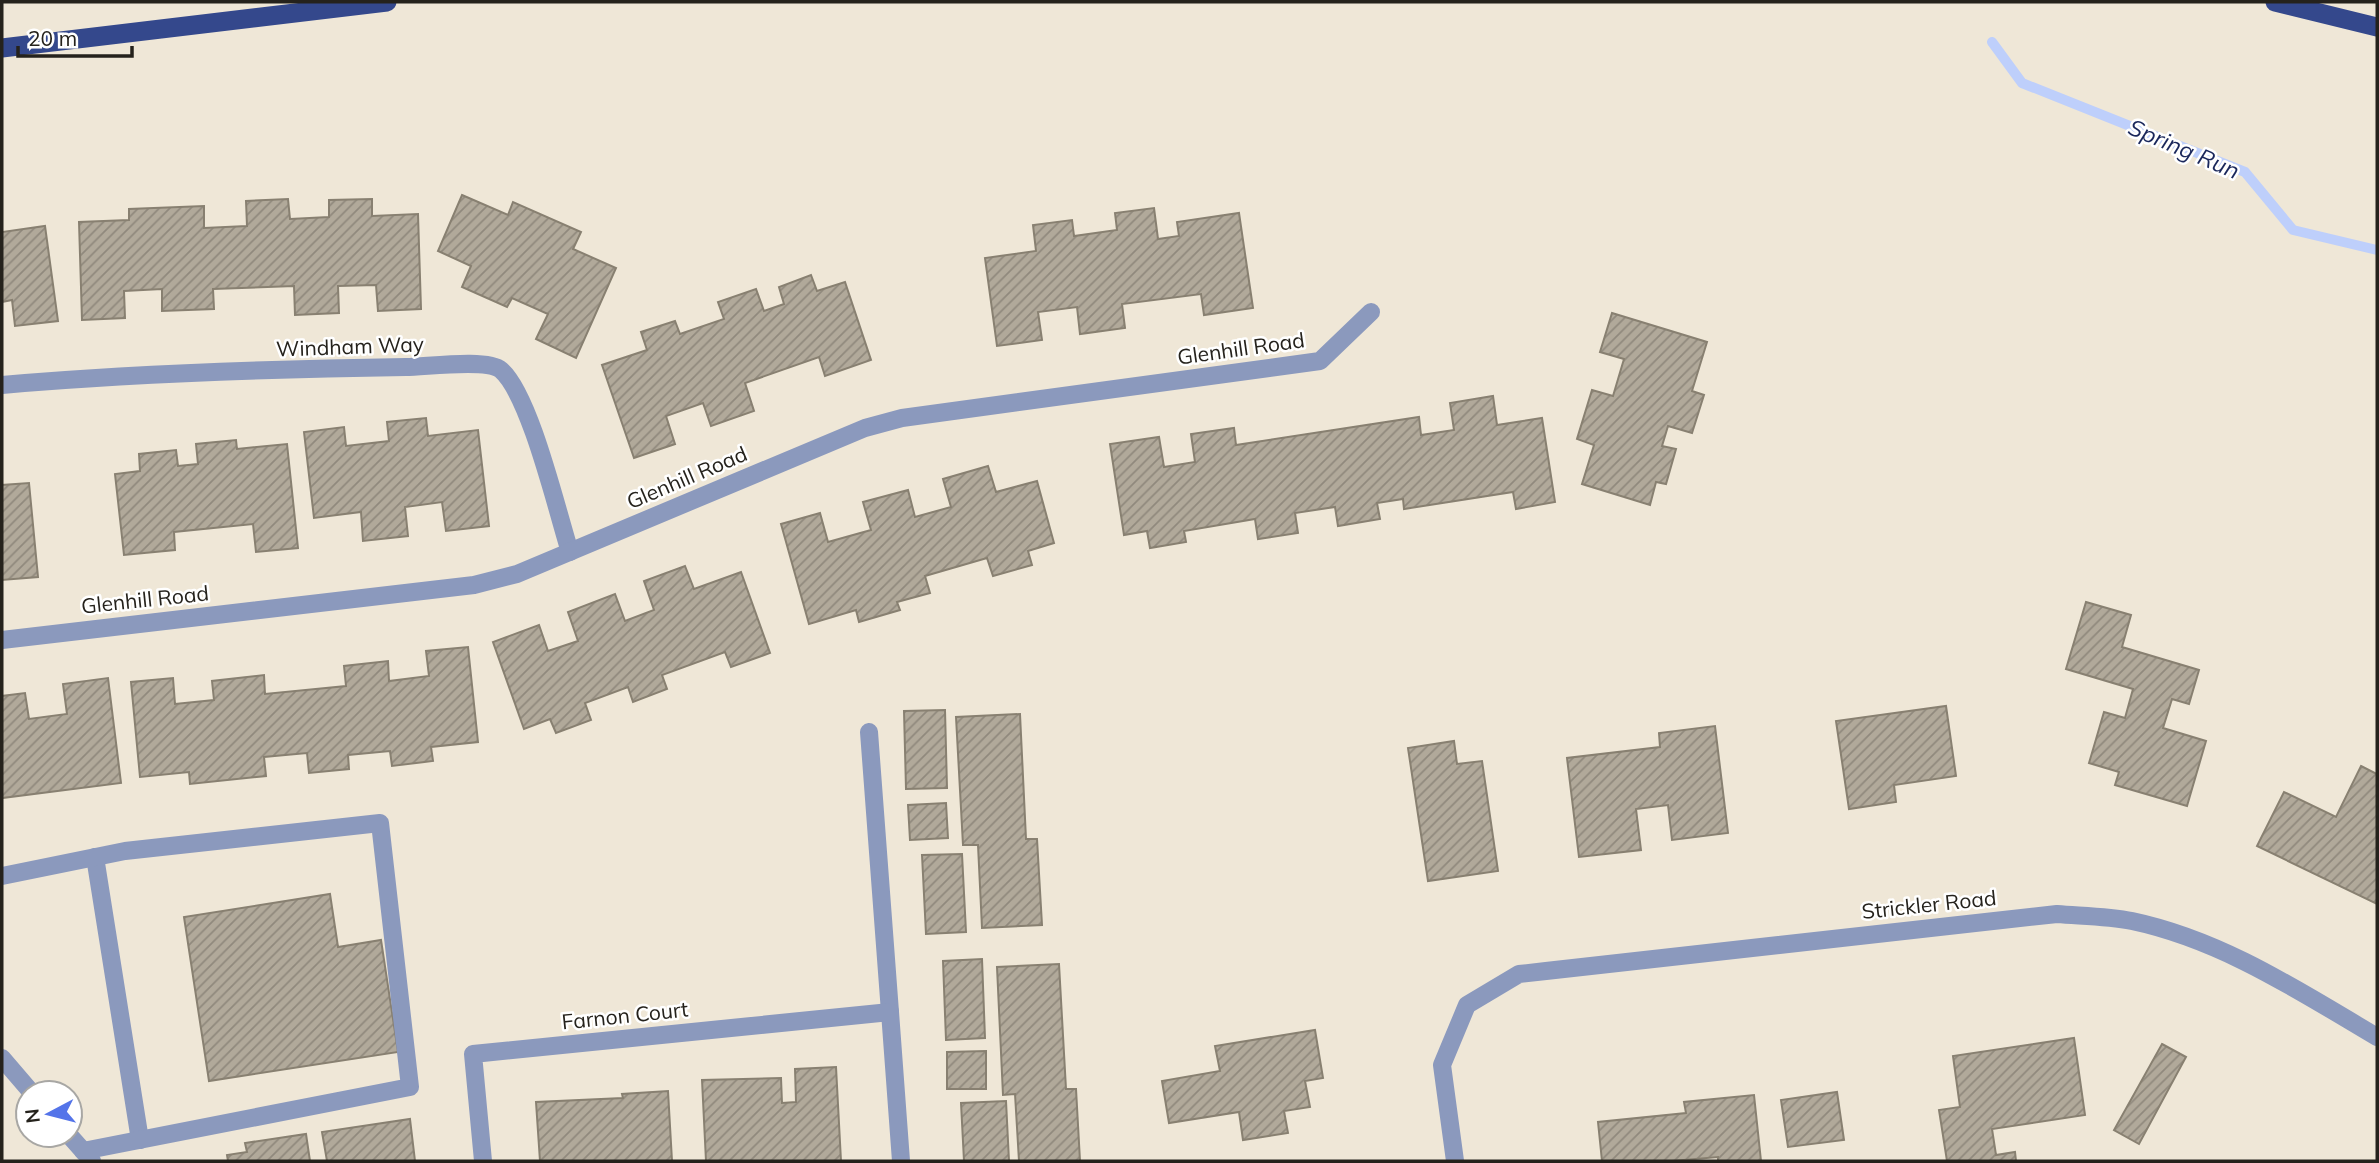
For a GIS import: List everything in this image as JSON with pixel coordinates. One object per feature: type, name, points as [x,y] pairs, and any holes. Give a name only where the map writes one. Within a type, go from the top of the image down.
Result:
[{"type":"highway","points":[[2,48],[387,2]]},
{"type":"highway","points":[[2275,2],[2377,27]]},
{"type":"street","name":"Glenhill Road","points":[[2,640],[427,592],[517,574],[865,428],[902,418],[1320,361],[1371,312]]},
{"type":"street","name":"Windham Way","points":[[2,385],[476,364],[498,367],[514,383],[525,407],[570,552]]},
{"type":"street","points":[[869,732],[901,1161]]},
{"type":"street","points":[[2,876],[95,857],[380,823],[410,1087],[141,1140],[88,1156]]},
{"type":"street","points":[[95,857],[141,1140]]},
{"type":"street","name":"Strickler Road","points":[[1455,1161],[1442,1065],[1467,1004],[1520,974],[2057,914],[2131,920],[2192,939],[2254,965],[2377,1037]]},
{"type":"street","name":"Farnon Court","points":[[483,1161],[473,1054],[890,1012]]},
{"type":"street","points":[[2,1059],[20,1079]]},
{"type":"building","points":[[462,195],[508,215],[513,202],[581,232],[573,249],[616,268],[576,358],[536,339],[548,314],[512,298],[507,307],[462,287],[471,266],[438,251]]},
{"type":"building","points":[[288,199],[290,219],[329,217],[329,200],[372,199],[372,216],[418,214],[421,309],[378,311],[376,285],[338,286],[339,313],[295,315],[294,286],[213,289],[214,309],[162,311],[162,289],[124,291],[125,318],[82,320],[79,222],[129,220],[129,209],[204,206],[204,228],[247,226],[246,201]]},
{"type":"building","points":[[1154,208],[1158,239],[1179,236],[1177,222],[1239,213],[1253,308],[1204,315],[1201,294],[1122,304],[1125,328],[1080,334],[1077,307],[1038,312],[1042,340],[997,346],[985,258],[1036,251],[1033,225],[1072,220],[1074,236],[1117,230],[1115,213]]},
{"type":"building","points":[[45,226],[58,321],[15,326],[12,300],[2,302],[2,232]]},
{"type":"building","points":[[811,275],[817,291],[845,282],[871,360],[825,376],[819,357],[745,383],[754,411],[711,426],[703,403],[666,416],[675,444],[634,458],[602,365],[647,350],[641,332],[675,321],[680,334],[724,319],[718,302],[756,289],[764,311],[784,304],[779,287]]},
{"type":"building","points":[[1612,313],[1707,342],[1692,391],[1704,395],[1692,433],[1668,426],[1662,446],[1676,449],[1666,484],[1656,482],[1650,505],[1582,484],[1594,445],[1577,439],[1592,390],[1613,396],[1624,359],[1600,352]]},
{"type":"building","points":[[1493,396],[1497,425],[1542,418],[1555,502],[1516,509],[1513,492],[1404,509],[1403,499],[1377,503],[1380,519],[1338,526],[1335,507],[1295,513],[1298,533],[1258,539],[1255,519],[1184,531],[1186,542],[1150,548],[1147,531],[1124,535],[1110,444],[1159,437],[1164,467],[1195,462],[1191,434],[1234,428],[1236,445],[1419,417],[1421,435],[1454,430],[1450,403]]},
{"type":"building","points":[[426,418],[428,436],[478,430],[489,526],[446,531],[442,502],[405,507],[408,536],[363,541],[361,512],[314,518],[304,432],[344,427],[346,446],[389,441],[387,422]]},
{"type":"building","points":[[236,440],[237,449],[287,444],[298,548],[256,552],[253,524],[174,532],[175,550],[124,555],[115,474],[140,471],[139,454],[176,450],[178,466],[198,464],[196,444]]},
{"type":"building","points":[[988,466],[996,492],[1037,481],[1054,543],[1028,551],[1032,565],[993,576],[987,558],[925,576],[930,593],[897,602],[900,610],[859,622],[856,610],[809,624],[781,524],[820,513],[828,542],[871,530],[863,502],[908,490],[915,517],[951,507],[943,479]]},
{"type":"building","points":[[29,483],[38,577],[2,580],[2,485]]},
{"type":"building","points":[[685,566],[694,589],[741,572],[770,653],[731,667],[725,652],[662,675],[667,689],[633,702],[628,687],[585,703],[591,720],[556,733],[550,719],[524,729],[493,642],[539,625],[548,651],[578,641],[568,612],[615,594],[625,621],[654,610],[644,581]]},
{"type":"building","points":[[2086,602],[2131,615],[2122,647],[2199,670],[2189,704],[2172,699],[2163,728],[2206,741],[2187,806],[2115,785],[2119,772],[2089,763],[2104,712],[2125,718],[2133,689],[2066,669]]},
{"type":"building","points":[[468,647],[478,742],[431,747],[433,761],[392,766],[390,751],[348,755],[349,769],[309,773],[307,753],[264,757],[266,776],[190,784],[189,772],[140,777],[131,682],[173,678],[175,704],[214,700],[212,681],[264,675],[265,694],[346,686],[344,666],[388,661],[389,681],[429,676],[426,651]]},
{"type":"building","points":[[108,678],[121,783],[2,798],[2,696],[25,693],[29,719],[67,714],[63,684]]},
{"type":"building","points":[[1946,706],[1956,776],[1894,785],[1896,802],[1849,809],[1836,721]]},
{"type":"building","points":[[945,710],[947,788],[906,789],[904,711]]},
{"type":"building","points":[[1020,714],[1026,839],[1037,839],[1042,925],[982,928],[978,845],[963,845],[956,717]]},
{"type":"building","points":[[1715,726],[1728,833],[1672,840],[1668,805],[1636,809],[1641,850],[1579,857],[1567,758],[1660,747],[1659,733]]},
{"type":"building","points":[[1454,741],[1457,764],[1482,761],[1498,871],[1428,881],[1408,748]]},
{"type":"building","points":[[2361,766],[2377,774],[2377,904],[2257,846],[2284,792],[2336,817]]},
{"type":"building","points":[[946,803],[948,838],[910,840],[908,805]]},
{"type":"building","points":[[962,854],[966,932],[926,934],[922,855]]},
{"type":"building","points":[[330,894],[338,947],[381,940],[398,1052],[209,1081],[184,917]]},
{"type":"building","points":[[982,959],[985,1038],[946,1040],[943,961]]},
{"type":"building","points":[[1059,964],[1066,1089],[1076,1089],[1080,1161],[1019,1161],[1015,1094],[1003,1095],[997,967]]},
{"type":"building","points":[[1315,1030],[1323,1078],[1305,1081],[1310,1107],[1284,1111],[1288,1133],[1243,1140],[1239,1112],[1169,1123],[1162,1081],[1220,1071],[1215,1046]]},
{"type":"building","points":[[2074,1038],[2085,1115],[1992,1129],[1996,1155],[2015,1152],[2016,1161],[1947,1161],[1939,1110],[1960,1107],[1953,1056]]},
{"type":"building","points":[[2162,1044],[2186,1057],[2139,1144],[2114,1130]]},
{"type":"building","points":[[986,1051],[986,1089],[947,1089],[947,1052]]},
{"type":"building","points":[[836,1067],[841,1161],[706,1161],[702,1080],[781,1078],[782,1103],[796,1102],[795,1069]]},
{"type":"building","points":[[668,1091],[672,1161],[540,1161],[536,1102],[623,1098],[622,1094]]},
{"type":"building","points":[[1837,1092],[1844,1140],[1788,1147],[1781,1100]]},
{"type":"building","points":[[1754,1095],[1761,1161],[1718,1161],[1718,1157],[1672,1161],[1602,1161],[1598,1122],[1686,1113],[1684,1102]]},
{"type":"building","points":[[1006,1101],[1009,1161],[964,1161],[961,1103]]},
{"type":"building","points":[[410,1119],[415,1161],[327,1161],[322,1132]]},
{"type":"building","points":[[306,1134],[310,1161],[228,1161],[227,1155],[247,1152],[245,1143]]},
{"type":"waterway","name":"Spring Run","points":[[1992,42],[2022,83],[2245,172],[2293,230],[2377,250]]}]
